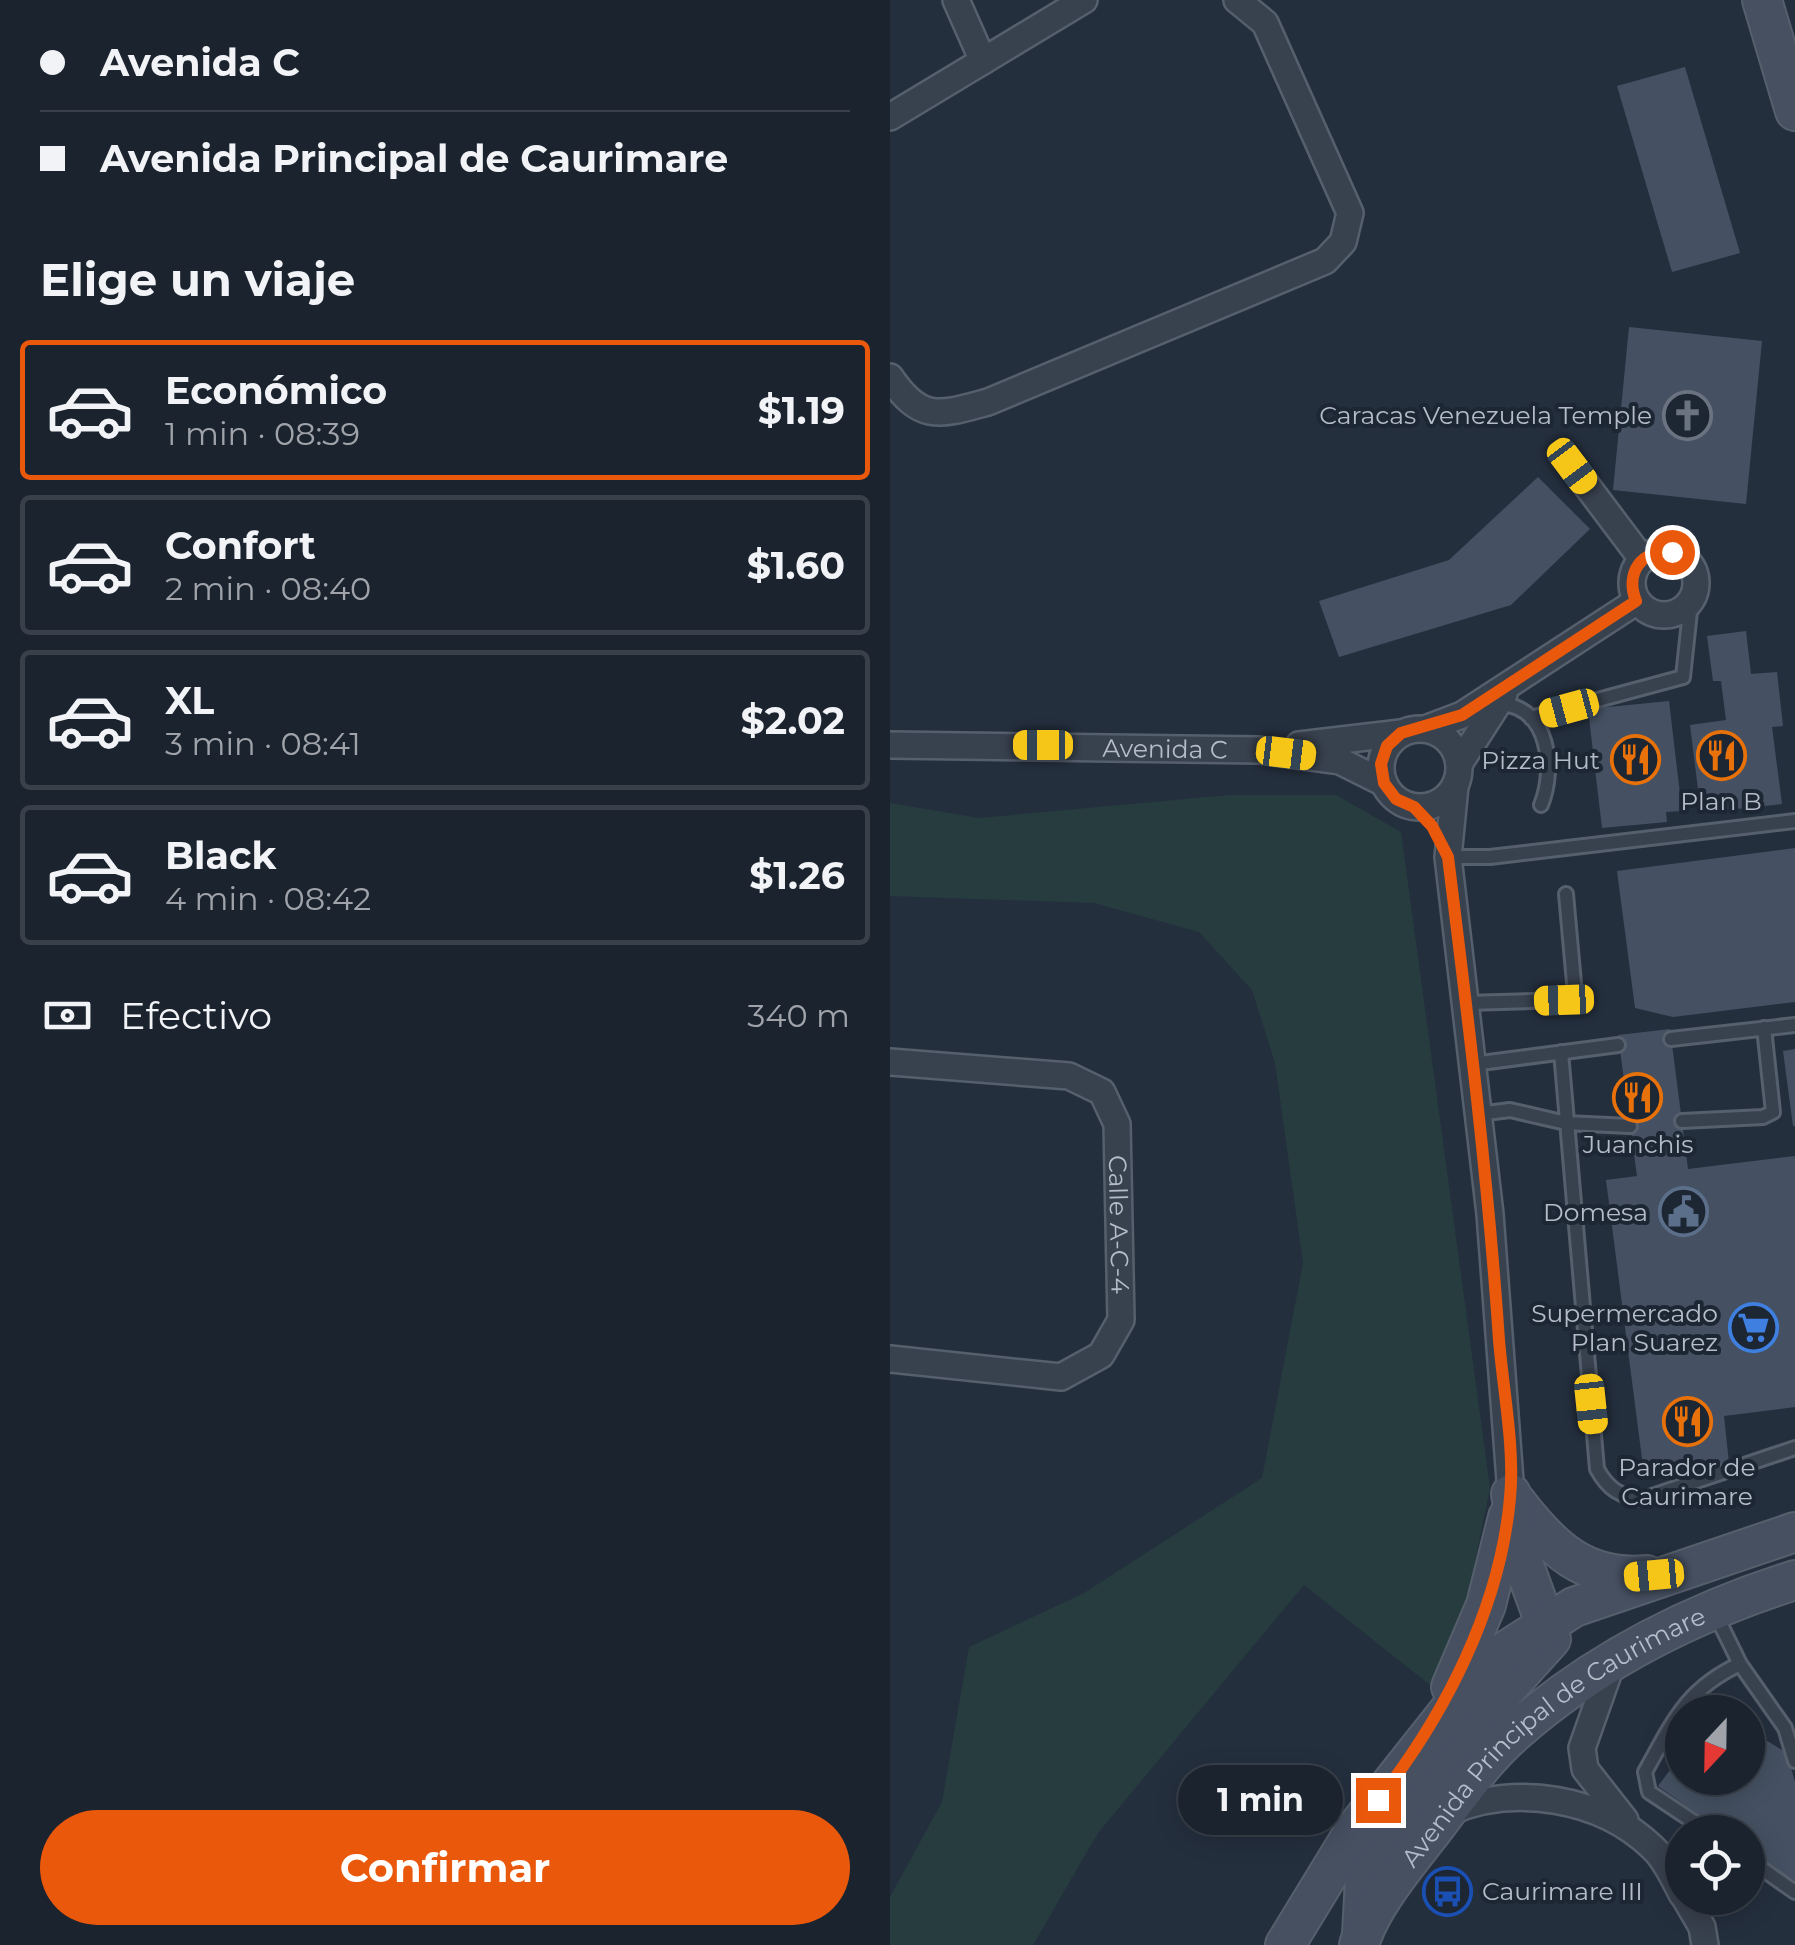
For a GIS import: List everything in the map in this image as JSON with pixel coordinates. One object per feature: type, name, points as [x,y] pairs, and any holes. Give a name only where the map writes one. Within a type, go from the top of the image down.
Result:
[{"type":"main road","points":[[1762,0],[1795,111]]},
{"type":"main road","points":[[1511,1494],[1544,1540],[1571,1562],[1612,1576],[1674,1573]]},
{"type":"main road","points":[[1360,1941],[1363,1893],[1373,1856],[1432,1772],[1548,1644],[1548,1622],[1522,1560],[1511,1494]]},
{"type":"main road","points":[[1421,1746],[1486,1605],[1511,1494]]},
{"type":"main road","name":"Avenida Principal de Caurimare","points":[[1285,1945],[1330,1866],[1487,1663],[1574,1607],[1795,1532]]},
{"type":"main road","name":"Avenida Principal de Caurimare","points":[[1360,1941],[1410,1858],[1515,1731],[1613,1659],[1713,1609],[1795,1580]]},
{"type":"street","points":[[956,0],[983,61]]},
{"type":"street","points":[[890,117],[1084,0]]},
{"type":"street","points":[[890,378],[908,404],[939,415],[988,402],[1324,261],[1343,242],[1350,213],[1265,23],[1237,0]]},
{"type":"street","points":[[1572,466],[1642,558]]},
{"type":"street","points":[[1672,552],[1690,563],[1697,582],[1691,602],[1672,615],[1658,615],[1636,601],[1632,579],[1642,558],[1672,552]]},
{"type":"street","name":"Avenida C","points":[[1259,750],[1413,731],[1462,715],[1636,601]]},
{"type":"street","name":"Avenida C","points":[[1511,1494],[1478,1114],[1448,857],[1457,775],[1512,682]]},
{"type":"street","points":[[1384,783],[1381,764],[1387,746],[1413,731],[1448,741],[1457,775],[1442,801],[1414,807]]},
{"type":"street","name":"Avenida C","points":[[890,745],[1259,750],[1340,761],[1384,783],[1396,799],[1414,807],[1432,826],[1448,857]]},
{"type":"street","name":"Calle A-C-4","points":[[890,1062],[1069,1076],[1102,1092],[1117,1124],[1122,1320],[1101,1355],[1061,1377],[890,1359]]},
{"type":"street","points":[[1613,1659],[1582,1748],[1585,1769],[1638,1835]]},
{"type":"street","points":[[1445,1814],[1476,1800],[1560,1800],[1602,1813],[1638,1835],[1656,1850],[1665,1865]]},
{"type":"street","points":[[1695,1915],[1705,1945]]},
{"type":"lane","points":[[1531,718],[1683,677],[1691,602]]},
{"type":"lane","points":[[1497,704],[1513,704],[1541,730],[1548,754],[1549,786],[1541,805]]},
{"type":"lane","points":[[1448,857],[1490,857],[1795,820]]},
{"type":"lane","points":[[1466,1004],[1564,1000],[1574,994],[1566,894]]},
{"type":"lane","points":[[1671,1040],[1795,1025]]},
{"type":"lane","points":[[1682,1121],[1763,1117],[1773,1112],[1764,1028]]},
{"type":"lane","points":[[1473,1064],[1618,1045]]},
{"type":"lane","points":[[1560,1052],[1597,1469],[1606,1485],[1625,1497],[1644,1499],[1795,1448]]},
{"type":"lane","points":[[1478,1114],[1510,1110],[1566,1124],[1630,1126]]},
{"type":"lane","points":[[1713,1609],[1740,1664],[1785,1728],[1795,1761]]},
{"type":"lane","points":[[1684,1815],[1650,1792],[1645,1772],[1684,1702],[1714,1676],[1740,1664]]},
{"type":"lane","points":[[1765,1871],[1795,1892]]},
{"type":"green space","points":[[1229,795],[1336,795],[1401,832],[1490,1488],[1469,1592],[1430,1685],[1304,1585],[1098,1833],[1033,1945],[890,1945],[890,1897],[942,1802],[969,1647],[1084,1593],[1262,1478],[1303,1263],[1275,1063],[1252,990],[1199,932],[1094,903],[890,896],[890,803],[979,818]]},
{"type":"building","points":[[1685,67],[1740,253],[1672,272],[1617,86]]},
{"type":"building","name":"Caracas Venezuela Temple","points":[[1629,327],[1762,341],[1746,504],[1613,490]]},
{"type":"building","points":[[1538,477],[1590,529],[1511,605],[1339,657],[1319,601],[1449,560]]},
{"type":"building","points":[[1746,631],[1751,674],[1777,672],[1783,726],[1772,727],[1782,804],[1701,813],[1690,725],[1726,720],[1721,681],[1713,681],[1707,636]]},
{"type":"building","name":"Pizza Hut","points":[[1669,701],[1682,811],[1666,812],[1667,822],[1602,828],[1588,709]]},
{"type":"building","points":[[1795,848],[1795,1002],[1673,1017],[1635,1008],[1617,871]]},
{"type":"building","points":[[1670,1029],[1688,1169],[1795,1156],[1795,1407],[1724,1416],[1729,1463],[1644,1474],[1606,1180],[1637,1176],[1618,1035]]},
{"type":"building","points":[[1795,1049],[1795,1126],[1793,1126],[1783,1051]]},
{"type":"building","points":[[1765,1739],[1787,1753],[1795,1782],[1795,1884],[1765,1862],[1765,1815],[1699,1815],[1671,1795],[1765,1795]]},
{"type":"place","name":"Caracas Venezuela Temple","points":[[1687,415]]},
{"type":"place","name":"Plan B","points":[[1721,755]]},
{"type":"place","name":"Pizza Hut","points":[[1635,760]]},
{"type":"place","name":"Juanchis","points":[[1638,1098]]},
{"type":"place","name":"Domesa","points":[[1683,1212]]},
{"type":"place","name":"Supermercado Plan Suarez","points":[[1753,1327]]},
{"type":"place","name":"Parador de Caurimare","points":[[1687,1421]]},
{"type":"place","name":"Caurimare III","points":[[1447,1891]]},
{"type":"route","points":[[1378,1800],[1421,1746],[1473,1638],[1505,1535],[1511,1494],[1490,1214],[1448,857],[1432,826],[1414,807],[1396,799],[1384,783],[1381,764],[1387,746],[1401,733],[1462,715],[1636,601],[1632,579],[1642,558],[1672,552]]}]
